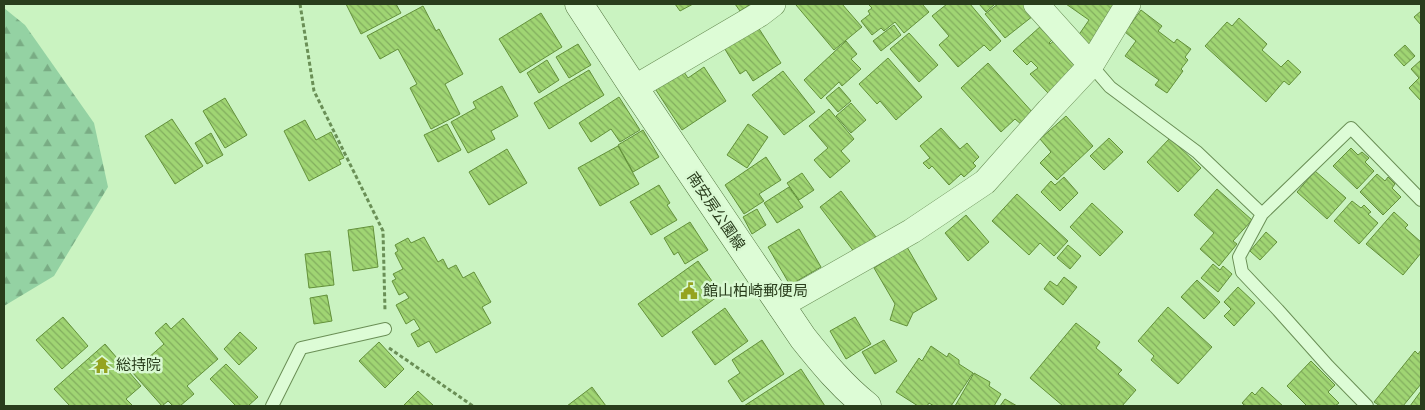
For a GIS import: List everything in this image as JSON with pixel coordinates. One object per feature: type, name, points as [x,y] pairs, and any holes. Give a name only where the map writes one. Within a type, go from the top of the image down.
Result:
[{"type":"main road","name":"南安房公園線","points":[[579,4],[780,306],[829,370],[852,394],[867,406]]},
{"type":"street","points":[[634,88],[760,14],[773,4]]},
{"type":"street","points":[[1036,4],[1091,65]]},
{"type":"street","points":[[780,306],[912,231],[985,182],[1091,65],[1128,4]]},
{"type":"lane","points":[[1091,65],[1110,87],[1197,152],[1262,214]]},
{"type":"lane","points":[[1367,406],[1242,272],[1238,257],[1262,214],[1351,128],[1421,200]]},
{"type":"lane","points":[[272,406],[301,348],[385,328]]},
{"type":"path","points":[[300,4],[314,91],[383,231],[386,346],[473,406]]},
{"type":"green space","points":[[4,8],[25,25],[94,123],[108,187],[54,276],[4,306]]},
{"type":"building","points":[[346,4],[396,4],[401,13],[361,34]]},
{"type":"building","points":[[675,4],[693,4],[680,11]]},
{"type":"building","points":[[735,4],[751,4],[740,11]]},
{"type":"building","points":[[842,4],[862,27],[834,50],[796,5]]},
{"type":"building","points":[[868,4],[922,4],[929,12],[904,33],[895,22],[884,31],[881,28],[872,35],[861,21],[870,14],[868,11],[872,8]]},
{"type":"building","points":[[947,4],[970,4],[1001,41],[990,51],[984,45],[958,67],[939,45],[949,36],[932,16]]},
{"type":"building","points":[[979,4],[995,4],[986,12]]},
{"type":"building","points":[[998,4],[1023,4],[1033,16],[1005,38],[985,14]]},
{"type":"building","points":[[1066,4],[1119,4],[1090,45],[1078,36],[1089,20]]},
{"type":"building","points":[[423,6],[436,31],[439,29],[463,74],[445,84],[460,114],[431,129],[410,88],[417,84],[398,49],[380,59],[367,36]]},
{"type":"building","points":[[1141,10],[1162,26],[1158,31],[1174,43],[1177,39],[1191,49],[1185,57],[1188,60],[1181,69],[1183,71],[1167,93],[1155,85],[1159,80],[1125,56],[1136,41],[1125,32]]},
{"type":"building","points":[[1421,11],[1421,25],[1414,17]]},
{"type":"building","points":[[541,13],[562,47],[520,73],[499,39]]},
{"type":"building","points":[[1239,18],[1267,44],[1262,50],[1281,67],[1288,60],[1301,72],[1289,85],[1284,81],[1266,102],[1205,46],[1227,22],[1232,26]]},
{"type":"building","points":[[756,24],[781,63],[753,81],[746,70],[740,74],[723,46]]},
{"type":"building","points":[[894,25],[901,35],[881,51],[873,41]]},
{"type":"building","points":[[1041,26],[1053,39],[1049,43],[1055,40],[1065,51],[1063,53],[1076,67],[1048,93],[1030,74],[1038,68],[1031,61],[1027,65],[1013,51]]},
{"type":"building","points":[[909,33],[938,65],[919,82],[890,49]]},
{"type":"building","points":[[846,41],[857,54],[851,59],[861,69],[842,86],[839,82],[821,99],[804,80]]},
{"type":"building","points":[[578,44],[591,65],[569,78],[556,57]]},
{"type":"building","points":[[1405,45],[1415,56],[1404,66],[1394,55]]},
{"type":"building","points":[[888,58],[922,97],[896,120],[880,101],[877,104],[859,84]]},
{"type":"building","points":[[547,60],[559,80],[539,93],[527,73]]},
{"type":"building","points":[[1421,60],[1421,101],[1409,88],[1419,78],[1411,69]]},
{"type":"building","points":[[988,63],[1034,114],[1022,125],[1015,119],[1001,132],[961,88]]},
{"type":"building","points":[[704,67],[726,101],[682,130],[654,87],[682,69],[688,78]]},
{"type":"building","points":[[589,70],[604,95],[549,129],[534,103]]},
{"type":"building","points":[[783,71],[815,112],[784,135],[752,95]]},
{"type":"building","points":[[502,86],[518,116],[491,131],[495,139],[468,153],[451,122],[476,108],[473,102]]},
{"type":"building","points":[[839,87],[851,101],[838,112],[826,98]]},
{"type":"building","points":[[619,97],[640,130],[620,142],[611,129],[591,142],[579,123]]},
{"type":"building","points":[[225,98],[247,135],[225,148],[203,111]]},
{"type":"building","points":[[851,103],[866,120],[851,133],[836,116]]},
{"type":"building","points":[[829,109],[854,139],[841,151],[850,161],[830,178],[814,160],[828,148],[809,126]]},
{"type":"building","points":[[1066,116],[1093,146],[1057,180],[1040,163],[1051,152],[1040,139]]},
{"type":"building","points":[[172,119],[203,166],[175,184],[145,136]]},
{"type":"building","points":[[305,120],[316,140],[331,132],[344,158],[339,160],[341,164],[309,181],[284,131]]},
{"type":"building","points":[[447,124],[461,150],[438,162],[424,135]]},
{"type":"building","points":[[748,124],[768,137],[747,168],[727,155]]},
{"type":"building","points":[[941,128],[960,149],[967,143],[979,157],[973,163],[976,166],[964,177],[961,174],[949,185],[932,166],[929,169],[923,163],[930,158],[920,146]]},
{"type":"building","points":[[643,130],[659,157],[633,172],[618,145]]},
{"type":"building","points":[[211,133],[223,155],[207,164],[195,143]]},
{"type":"building","points":[[1109,138],[1123,152],[1104,170],[1090,156]]},
{"type":"building","points":[[1170,138],[1201,168],[1178,192],[1147,162]]},
{"type":"building","points":[[618,146],[639,184],[600,206],[578,168]]},
{"type":"building","points":[[1351,148],[1358,155],[1362,152],[1369,158],[1365,162],[1374,171],[1357,189],[1333,166]]},
{"type":"building","points":[[507,149],[527,183],[489,205],[469,172]]},
{"type":"building","points":[[766,157],[781,180],[759,194],[764,201],[744,214],[725,185]]},
{"type":"building","points":[[1315,171],[1346,198],[1327,219],[1297,192]]},
{"type":"building","points":[[802,173],[814,190],[799,200],[787,183]]},
{"type":"building","points":[[1377,174],[1385,181],[1388,177],[1395,184],[1392,188],[1401,197],[1383,215],[1360,192]]},
{"type":"building","points":[[1064,177],[1078,193],[1060,211],[1041,192],[1051,181],[1055,185]]},
{"type":"building","points":[[659,185],[670,203],[667,205],[677,220],[651,235],[630,202]]},
{"type":"building","points":[[789,187],[803,207],[777,223],[764,203]]},
{"type":"building","points":[[1217,189],[1252,220],[1233,241],[1237,244],[1219,266],[1200,249],[1214,233],[1194,215]]},
{"type":"building","points":[[841,191],[876,237],[855,253],[820,207]]},
{"type":"building","points":[[1017,194],[1068,241],[1054,256],[1040,243],[1029,255],[992,221]]},
{"type":"building","points":[[1352,201],[1361,208],[1364,205],[1371,212],[1368,214],[1378,223],[1359,244],[1334,221]]},
{"type":"building","points":[[1092,203],[1123,232],[1100,256],[1070,227]]},
{"type":"building","points":[[757,209],[766,225],[752,234],[743,217]]},
{"type":"building","points":[[1394,212],[1408,225],[1405,228],[1421,242],[1421,253],[1403,275],[1366,244]]},
{"type":"building","points":[[966,215],[989,242],[968,261],[945,233]]},
{"type":"building","points":[[690,222],[708,250],[685,264],[678,252],[674,255],[664,238]]},
{"type":"building","points":[[373,226],[378,267],[353,271],[348,230]]},
{"type":"building","points":[[799,229],[821,267],[790,285],[768,247]]},
{"type":"building","points":[[1266,232],[1277,242],[1260,260],[1250,251]]},
{"type":"building","points":[[424,237],[438,262],[443,259],[448,269],[456,265],[463,278],[474,272],[491,302],[482,307],[491,323],[436,353],[429,341],[418,347],[411,334],[420,329],[414,319],[406,324],[396,305],[409,298],[405,292],[399,295],[392,281],[396,279],[393,274],[403,269],[395,253],[398,251],[395,245],[408,238],[411,243]]},
{"type":"building","points":[[1068,245],[1081,256],[1070,269],[1057,258]]},
{"type":"building","points":[[907,247],[937,299],[913,313],[907,326],[890,320],[895,304],[874,268]]},
{"type":"building","points":[[330,251],[334,285],[309,288],[305,254]]},
{"type":"building","points":[[698,261],[721,294],[662,337],[638,304]]},
{"type":"building","points":[[1213,264],[1220,270],[1223,266],[1232,274],[1218,292],[1201,278]]},
{"type":"building","points":[[1064,277],[1077,287],[1063,305],[1044,289],[1050,281],[1057,286]]},
{"type":"building","points":[[1197,280],[1220,302],[1204,319],[1181,297]]},
{"type":"building","points":[[1238,287],[1255,303],[1234,326],[1224,316],[1231,309],[1224,302]]},
{"type":"building","points":[[327,295],[332,321],[314,324],[310,298]]},
{"type":"building","points":[[1168,307],[1212,347],[1178,384],[1151,360],[1154,356],[1138,341]]},
{"type":"building","points":[[725,308],[748,341],[715,365],[692,332]]},
{"type":"building","points":[[63,317],[88,346],[62,369],[36,340]]},
{"type":"building","points":[[855,317],[871,344],[846,359],[830,331]]},
{"type":"building","points":[[183,318],[218,359],[187,386],[194,394],[180,406],[173,406],[168,401],[162,406],[132,372],[164,344],[155,333],[166,323],[171,329]]},
{"type":"building","points":[[1076,323],[1100,342],[1096,348],[1122,370],[1118,374],[1136,390],[1122,406],[1063,406],[1030,378]]},
{"type":"building","points":[[240,332],[257,348],[239,365],[224,349]]},
{"type":"building","points":[[762,340],[784,374],[742,402],[728,381],[740,373],[732,360]]},
{"type":"building","points":[[884,340],[897,361],[875,374],[862,352]]},
{"type":"building","points":[[379,342],[404,369],[385,388],[359,361]]},
{"type":"building","name":"総持院","points":[[105,344],[141,386],[126,399],[133,406],[70,406],[54,389]]},
{"type":"building","points":[[931,346],[947,357],[949,353],[959,360],[959,364],[973,373],[951,406],[934,406],[929,403],[927,406],[918,406],[896,392],[919,358],[922,361]]},
{"type":"building","points":[[1421,350],[1421,384],[1403,406],[1380,406],[1374,402],[1415,351],[1418,354]]},
{"type":"building","points":[[1311,361],[1335,385],[1328,392],[1339,403],[1335,406],[1307,406],[1287,386]]},
{"type":"building","points":[[226,364],[258,397],[248,406],[236,406],[210,379]]},
{"type":"building","points":[[801,369],[825,406],[744,406]]},
{"type":"building","points":[[974,373],[990,382],[989,386],[1001,394],[994,406],[955,406]]},
{"type":"building","points":[[592,387],[606,406],[567,406]]},
{"type":"building","points":[[1262,387],[1283,406],[1245,406],[1242,403],[1252,392],[1255,395]]},
{"type":"building","points":[[418,391],[434,406],[403,406]]},
{"type":"building","points":[[1421,391],[1421,406],[1410,406]]},
{"type":"building","points":[[1005,399],[1017,406],[1000,406]]},
{"type":"place","name":"館山柏崎郵便局","points":[[689,291]]},
{"type":"place","name":"総持院","points":[[102,365]]}]
